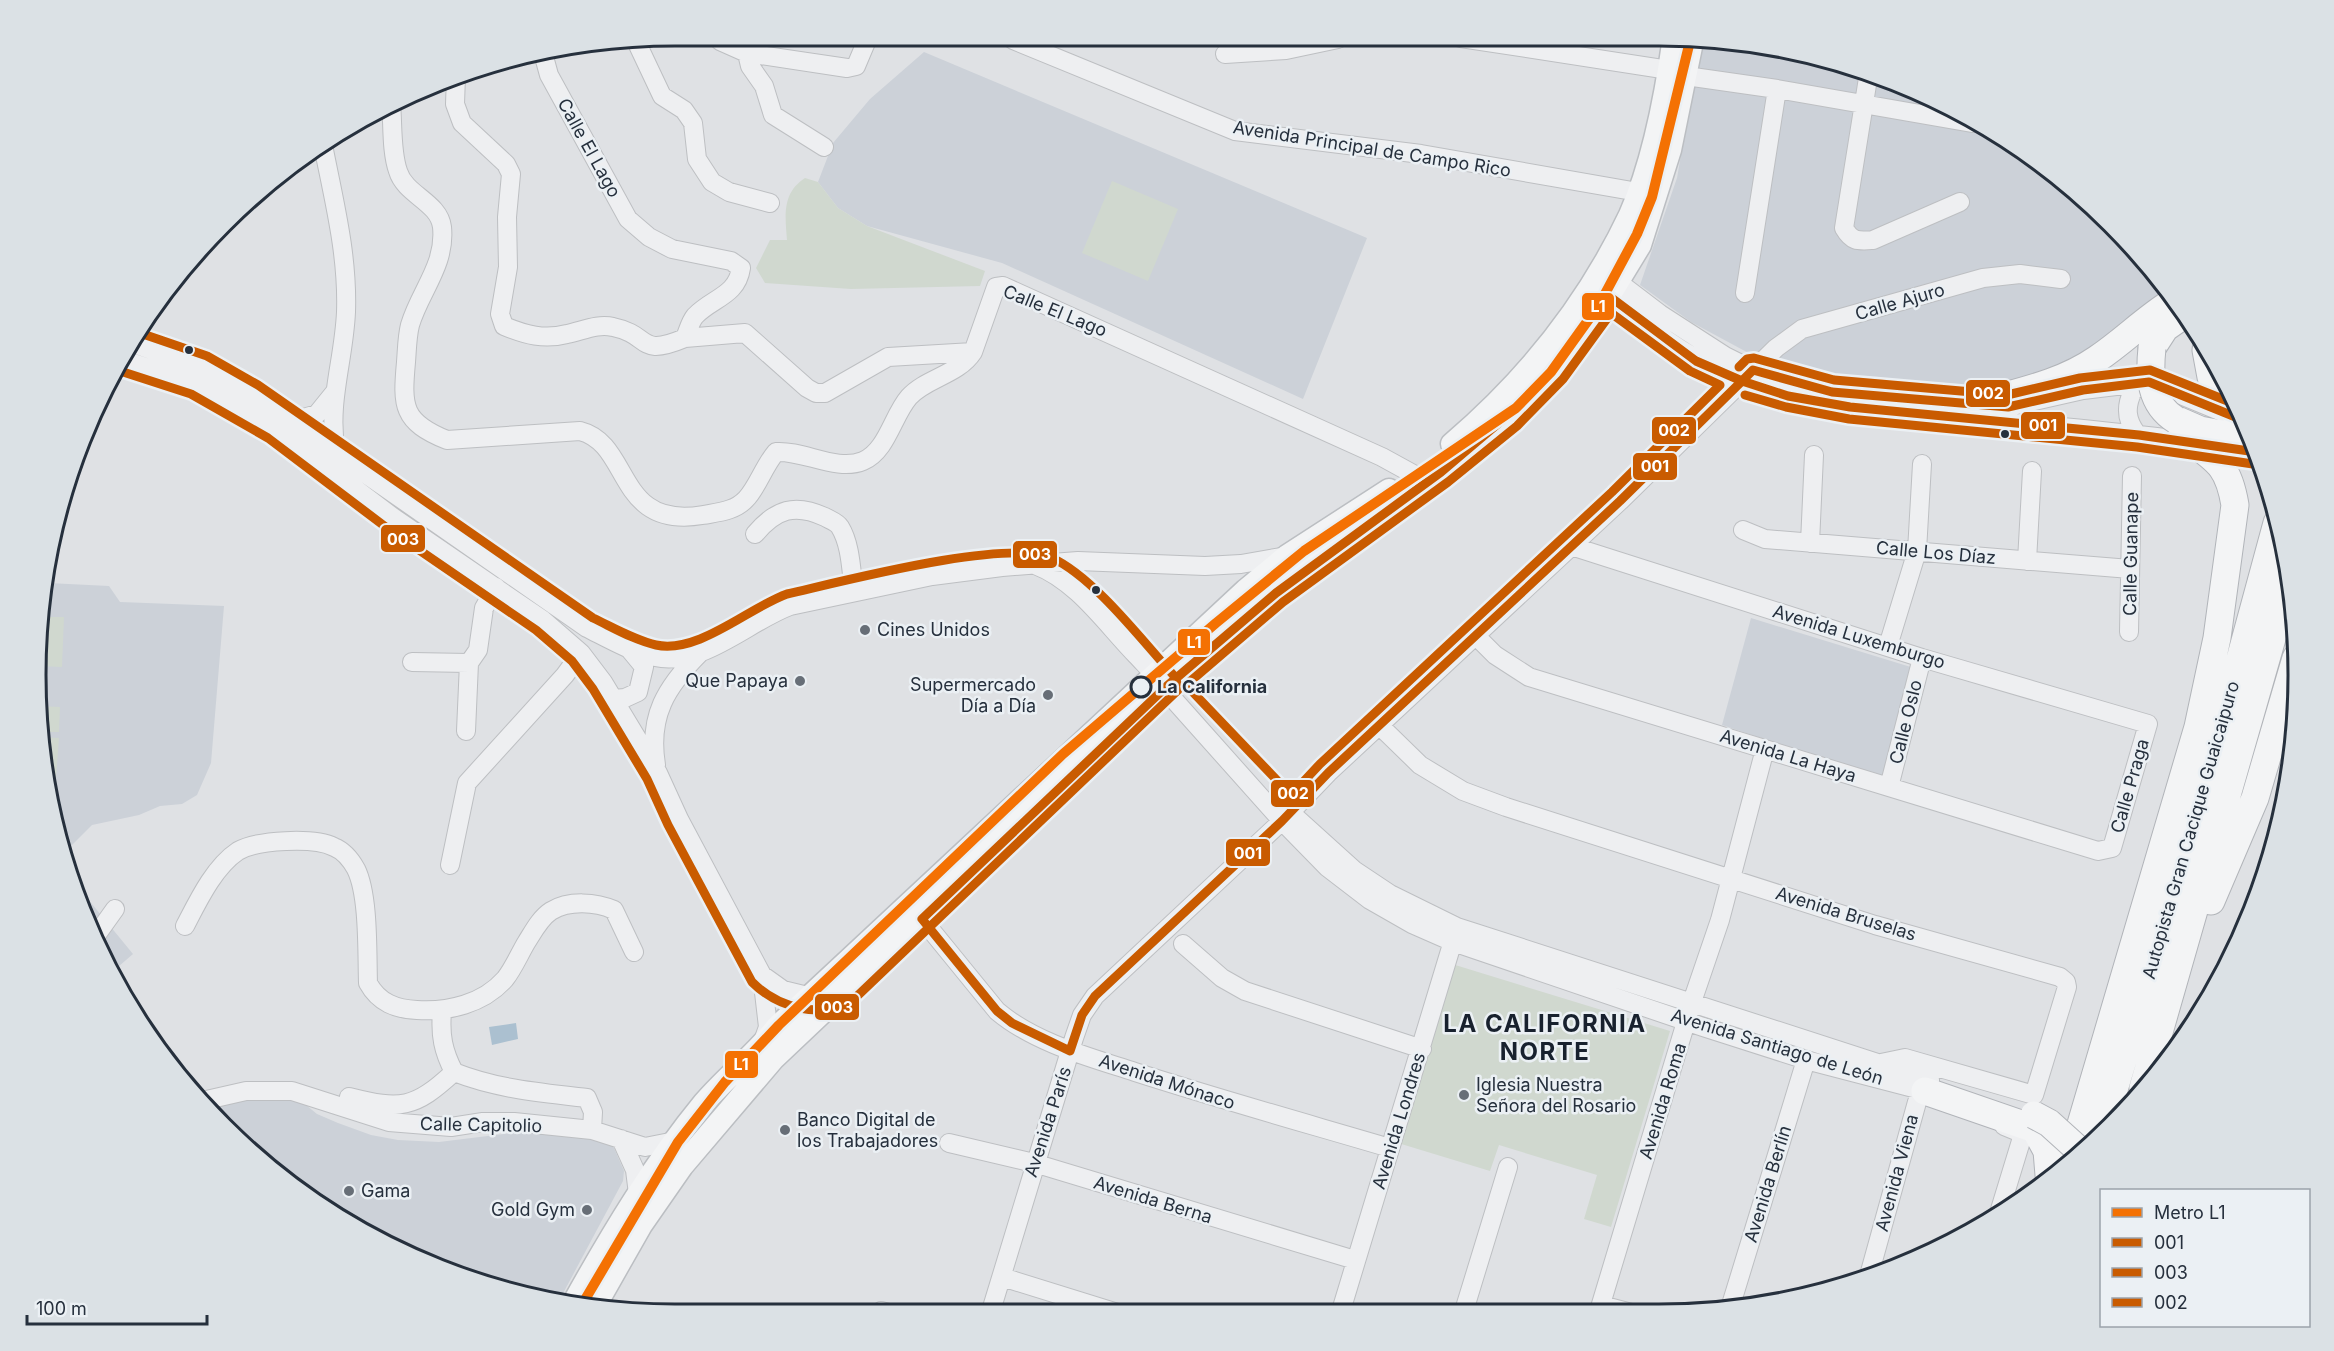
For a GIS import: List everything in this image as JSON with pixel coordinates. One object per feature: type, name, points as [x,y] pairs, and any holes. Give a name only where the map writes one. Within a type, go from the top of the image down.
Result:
[{"type":"highway","points":[[1976,404],[2064,378],[2097,360],[2149,316],[2167,305]]},
{"type":"highway","points":[[2074,1147],[2198,727],[2217,638],[2235,505],[2232,484],[2220,462],[2165,413],[2156,402],[2151,379],[2152,348],[2165,328],[2177,320]]},
{"type":"highway","points":[[2184,430],[2236,427]]},
{"type":"highway","points":[[2268,554],[2271,535]]},
{"type":"highway","name":"Autopista Gran Cacique Guaicaipuro","points":[[2106,1117],[2207,781],[2272,540]]},
{"type":"highway","name":"Autopista Gran Cacique Guaicaipuro","points":[[2148,1070],[2283,601]]},
{"type":"highway","points":[[2166,1007],[2256,798],[2287,688]]},
{"type":"highway","points":[[1924,1091],[2034,1115],[2049,1123],[2075,1146]]},
{"type":"highway","points":[[1924,1091],[2035,1130],[2047,1151],[2048,1169]]},
{"type":"main road","points":[[577,1296],[638,1194],[675,1141],[706,1101],[761,1048],[777,1027],[1160,680],[1441,472],[1509,417],[1553,372],[1614,289],[1640,245],[1670,150],[1678,73],[1675,47]]},
{"type":"main road","points":[[600,1300],[641,1225],[682,1166],[774,1059],[921,919],[1287,556],[1347,520],[1413,474],[1470,429],[1531,368],[1565,327],[1609,256],[1638,192],[1661,116],[1689,47]]},
{"type":"street","points":[[824,147],[773,115],[764,86],[750,66],[748,47],[847,68],[856,66],[864,46]]},
{"type":"street","name":"Avenida Principal de Campo Rico","points":[[1028,46],[1235,131],[1421,154],[1638,192]]},
{"type":"street","points":[[1225,54],[1286,50],[1305,46]]},
{"type":"street","points":[[1511,46],[1777,88],[1952,120]]},
{"type":"street","points":[[639,48],[662,96],[684,110],[693,123],[697,159],[712,182],[729,192],[770,203]]},
{"type":"street","name":"Calle El Lago","points":[[545,61],[549,75],[628,219],[649,237],[672,249],[732,261],[741,268],[733,290],[705,307],[693,318],[685,338]]},
{"type":"street","points":[[1867,82],[1844,228],[1850,238],[1857,241],[1873,240],[1960,202]]},
{"type":"street","points":[[456,86],[455,105],[462,123],[506,164],[511,174],[507,217],[508,267],[500,314],[502,323],[523,334],[546,338],[597,326],[612,326],[626,331],[652,347],[662,348],[685,338],[746,333],[816,393],[832,390],[888,357],[973,352]]},
{"type":"street","points":[[1745,293],[1777,88]]},
{"type":"street","points":[[392,114],[398,171],[408,188],[431,207],[441,224],[442,251],[410,326],[403,394],[405,407],[415,423],[432,434],[447,440],[580,430],[591,434],[601,442],[636,495],[664,514],[681,518],[736,507],[747,498],[762,470],[776,452],[840,462],[863,461],[876,450],[909,397],[965,362],[973,352]]},
{"type":"street","points":[[325,154],[346,273],[346,315],[334,392],[332,422],[336,452]]},
{"type":"street","name":"Calle Ajuro","points":[[1748,376],[1776,348],[1802,330],[1983,278],[2020,274],[2061,279]]},
{"type":"street","points":[[1594,278],[1614,289],[1696,361],[1748,376],[1832,392],[2008,407],[2083,390],[2149,382],[2234,421]]},
{"type":"street","name":"Calle El Lago","points":[[973,352],[996,287],[1003,285],[1382,457],[1413,474]]},
{"type":"street","points":[[140,346],[220,375],[336,452],[587,628],[630,650],[658,658],[700,653]]},
{"type":"street","points":[[131,362],[196,383],[275,428],[394,518],[543,620],[581,653],[613,699],[658,773],[678,819],[762,975],[768,1027],[761,1048]]},
{"type":"street","points":[[1748,376],[1791,398],[1840,408],[2137,434],[2184,430],[2245,449]]},
{"type":"street","name":"Avenida París","points":[[993,1304],[1034,1163],[1070,1051],[1082,1015],[1095,996],[1287,817],[1328,773],[1476,636],[1748,376]]},
{"type":"street","points":[[2137,434],[2128,418],[2129,400],[2133,391],[2149,382]]},
{"type":"street","points":[[290,422],[317,414],[334,392]]},
{"type":"street","points":[[1810,543],[1814,455]]},
{"type":"street","points":[[1888,646],[1917,551],[1922,464]]},
{"type":"street","points":[[2027,561],[2032,471]]},
{"type":"street","name":"Calle Guanape","points":[[2129,632],[2132,476]]},
{"type":"street","points":[[755,534],[768,519],[797,508],[811,510],[834,522],[839,525],[845,538],[854,591]]},
{"type":"street","name":"Calle Los Díaz","points":[[1743,530],[1765,539],[2130,569]]},
{"type":"street","name":"Avenida Luxemburgo","points":[[1571,546],[1922,658],[2148,724]]},
{"type":"street","points":[[658,773],[654,739],[660,707],[678,677],[700,653],[774,612],[854,591],[932,576],[1078,561],[1205,566],[1242,564],[1287,556]]},
{"type":"street","name":"Avenida Santiago de León","points":[[1034,565],[1058,576],[1075,591],[1160,680],[1181,696],[1287,817],[1372,882],[1455,935],[1687,1021],[1806,1060],[1880,1071]]},
{"type":"street","points":[[466,730],[469,663],[478,650],[484,608],[496,587]]},
{"type":"street","name":"Avenida La Haya","points":[[1476,636],[1495,655],[1529,677],[1765,749],[1810,765],[2098,851],[2112,848]]},
{"type":"street","points":[[613,699],[625,698],[638,692],[642,681],[644,667],[630,650]]},
{"type":"street","points":[[450,865],[467,783],[566,675],[581,653]]},
{"type":"street","name":"Calle Oslo","points":[[1889,787],[1922,658]]},
{"type":"street","points":[[412,662],[469,663]]},
{"type":"street","name":"Calle Praga","points":[[2112,848],[2148,724]]},
{"type":"street","name":"Avenida Bruselas","points":[[1380,726],[1420,765],[1463,791],[1875,925],[2060,977],[2066,982],[2067,987],[2034,1095],[1905,1058],[1880,1071]]},
{"type":"street","name":"Avenida Roma","points":[[1602,1304],[1731,878],[1765,749]]},
{"type":"street","points":[[185,926],[202,892],[239,851],[279,842],[307,842],[333,846],[349,858],[362,887],[368,983],[374,994],[387,1004],[406,1010],[442,1012],[466,1005],[488,993],[504,979],[539,923],[552,911],[565,906],[593,904],[614,910],[634,952]]},
{"type":"street","points":[[100,930],[115,909]]},
{"type":"street","name":"Avenida Mónaco","points":[[921,919],[997,1011],[1012,1023],[1070,1051],[1206,1095],[1390,1148]]},
{"type":"street","name":"Avenida Santiago de León","points":[[1455,935],[1692,1002],[1880,1071],[1924,1091]]},
{"type":"street","name":"Avenida Londres","points":[[1343,1304],[1455,935]]},
{"type":"street","points":[[1183,944],[1222,978],[1245,991],[1422,1049]]},
{"type":"street","points":[[762,975],[783,990],[808,998],[827,999],[845,991]]},
{"type":"street","points":[[442,1012],[440,1033],[445,1053],[454,1072],[480,1082],[513,1089],[587,1098],[594,1112],[592,1130]]},
{"type":"street","name":"Avenida Berlín","points":[[1733,1300],[1806,1060]]},
{"type":"street","points":[[1880,1071],[1888,1091],[1924,1091],[2021,1133],[2021,1141],[2004,1201]]},
{"type":"street","points":[[315,1097],[340,1095],[386,1106],[403,1105],[422,1098],[454,1072]]},
{"type":"street","name":"Calle Capitolio","points":[[211,1099],[246,1091],[292,1091],[389,1122],[451,1127],[483,1122],[514,1122],[592,1130],[645,1147],[675,1141]]},
{"type":"street","name":"Avenida Viena","points":[[1872,1267],[1924,1091]]},
{"type":"street","points":[[621,1139],[635,1170],[638,1194]]},
{"type":"street","name":"Avenida Berna","points":[[949,1143],[1034,1163],[1355,1260]]},
{"type":"street","points":[[1466,1304],[1508,1167]]},
{"type":"street","points":[[1002,1277],[1089,1304]]},
{"type":"shaded area","points":[[1699,48],[1741,52],[1821,68],[1899,94],[1937,111],[2008,153],[2041,176],[2103,231],[2163,300],[2073,364],[1980,393],[1833,379],[1769,364],[1691,322],[1640,285],[1677,178]]},
{"type":"shaded area","points":[[924,52],[1367,238],[1303,399],[1002,263],[867,226],[838,208],[818,182],[833,143],[870,99]]},
{"type":"shaded area","points":[[805,178],[818,182],[838,208],[867,226],[985,271],[980,286],[851,289],[765,283],[756,268],[770,240],[787,240],[786,213],[789,198],[792,190]]},
{"type":"shaded area","points":[[1112,181],[1178,209],[1148,281],[1082,253]]},
{"type":"shaded area","points":[[54,583],[109,586],[120,602],[224,606],[211,763],[197,795],[182,804],[160,806],[139,815],[92,825],[71,846],[52,758],[48,717],[46,676]]},
{"type":"shaded area","points":[[50,617],[64,617],[62,667],[46,666]]},
{"type":"shaded area","points":[[1751,618],[1914,668],[1885,779],[1722,725]]},
{"type":"shaded area","points":[[47,706],[60,707],[59,732],[49,732]]},
{"type":"shaded area","points":[[50,737],[59,738],[56,780]]},
{"type":"shaded area","points":[[88,899],[133,954],[118,967]]},
{"type":"shaded area","points":[[1452,964],[1670,1031],[1611,1227],[1584,1219],[1597,1175],[1499,1145],[1490,1171],[1398,1143]]},
{"type":"shaded area","points":[[295,1096],[317,1114],[338,1123],[371,1135],[398,1140],[439,1142],[521,1132],[582,1135],[607,1142],[614,1148],[624,1171],[623,1181],[563,1294],[553,1292],[513,1283],[435,1257],[361,1220],[293,1175],[261,1148],[216,1104],[228,1100]]},
{"type":"water","points":[[516,1023],[518,1039],[492,1045],[489,1027]]},
{"type":"metro line","name":"L1","points":[[586,1298],[678,1142],[725,1082],[779,1025],[1063,754],[1216,623],[1304,551],[1516,408],[1551,372],[1599,305],[1637,234],[1652,197],[1688,47]]},
{"type":"transit line","name":"001","points":[[1609,296],[1696,361],[1742,381],[1620,501],[1328,773],[1282,821],[1095,996],[1082,1015],[1070,1051],[1012,1023],[997,1011],[922,919],[1167,686],[1276,593],[1441,472],[1533,394],[1609,296]]},
{"type":"transit line","name":"002","points":[[1611,313],[1690,371],[1720,385],[1612,492],[1320,764],[1291,795],[1186,685],[1283,602],[1448,482],[1517,426],[1563,379],[1611,313]]},
{"type":"transit line","name":"003","points":[[125,372],[191,394],[268,438],[387,528],[536,630],[572,661],[593,689],[647,779],[668,825],[752,982],[774,998],[800,1008],[827,1009],[852,1001],[1178,690],[1176,678],[1134,630],[1085,580],[1052,558],[1030,553],[962,557],[882,572],[787,594],[706,637],[689,643],[672,646],[656,645],[640,640],[593,618],[258,385],[207,356],[147,335]]},
{"type":"transit line","name":"002","points":[[1739,367],[1747,359],[1754,358],[1834,380],[2007,395],[2080,378],[2150,370],[2224,400]]},
{"type":"transit line","name":"001","points":[[1742,381],[1753,370],[1832,392],[2008,407],[2083,390],[2149,382],[2231,415]]},
{"type":"transit line","name":"001","points":[[1742,381],[1788,396],[1850,407],[2139,435],[2246,451]]},
{"type":"transit line","name":"002","points":[[1745,395],[1786,407],[1849,419],[2137,447],[2251,464]]},
{"type":"place","name":"Cines Unidos","points":[[865,630]]},
{"type":"place","name":"Que Papaya","points":[[800,681]]},
{"type":"place","name":"La California","points":[[1141,687]]},
{"type":"place","name":"Supermercado Día a Día","points":[[1048,695]]},
{"type":"place","name":"Iglesia Nuestra Señora del Rosario","points":[[1464,1095]]},
{"type":"place","name":"Banco Digital de los Trabajadores","points":[[785,1130]]},
{"type":"place","name":"Gama","points":[[349,1191]]},
{"type":"place","name":"Gold Gym","points":[[587,1210]]},
{"type":"district","name":"LA CALIFORNIA NORTE","points":[[1545,1038]]}]
